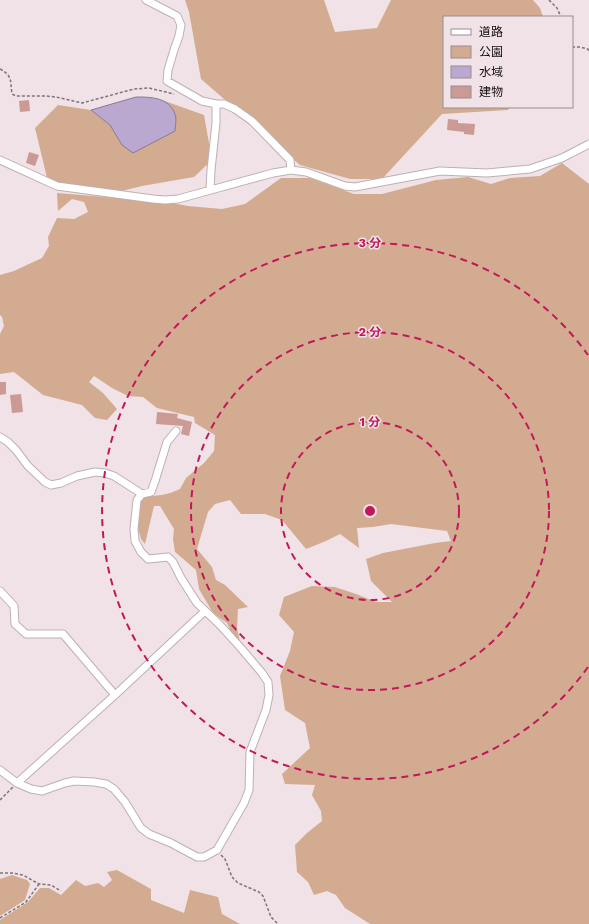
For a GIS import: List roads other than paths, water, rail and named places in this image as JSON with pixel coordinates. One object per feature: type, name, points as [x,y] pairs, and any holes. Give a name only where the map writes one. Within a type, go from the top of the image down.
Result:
[{"type":"street","points":[[146,0],[177,16],[181,25],[168,70],[167,81],[202,101],[224,104],[235,109],[252,121],[290,160],[291,170]]},
{"type":"street","points":[[210,190],[210,170],[216,123],[216,104]]},
{"type":"street","points":[[0,160],[57,186],[165,200],[178,199],[273,173],[291,170],[306,172],[344,186],[355,187],[440,171],[487,173],[530,169],[562,158],[589,144]]},
{"type":"street","points":[[0,770],[17,783],[31,789],[42,791],[74,781],[106,784],[114,789],[125,802],[141,828],[149,834],[171,843],[197,857],[204,857],[217,850],[244,803],[249,790],[250,752],[266,710],[269,695],[268,682],[262,673],[219,624],[197,603],[173,562],[168,557],[148,559],[141,552],[135,541],[134,529],[137,500],[142,494],[150,492],[167,442],[176,431]]},
{"type":"street","points":[[0,437],[16,450],[28,466],[45,482],[51,485],[83,474],[100,472],[114,476],[142,494]]},
{"type":"street","points":[[0,591],[14,606],[15,624],[26,634],[63,634],[115,695]]},
{"type":"street","points":[[17,783],[115,695],[205,611]]},
{"type":"water","points":[[136,97],[147,97],[164,101],[172,108],[176,120],[175,131],[133,153],[122,145],[110,125],[91,110]]}]
